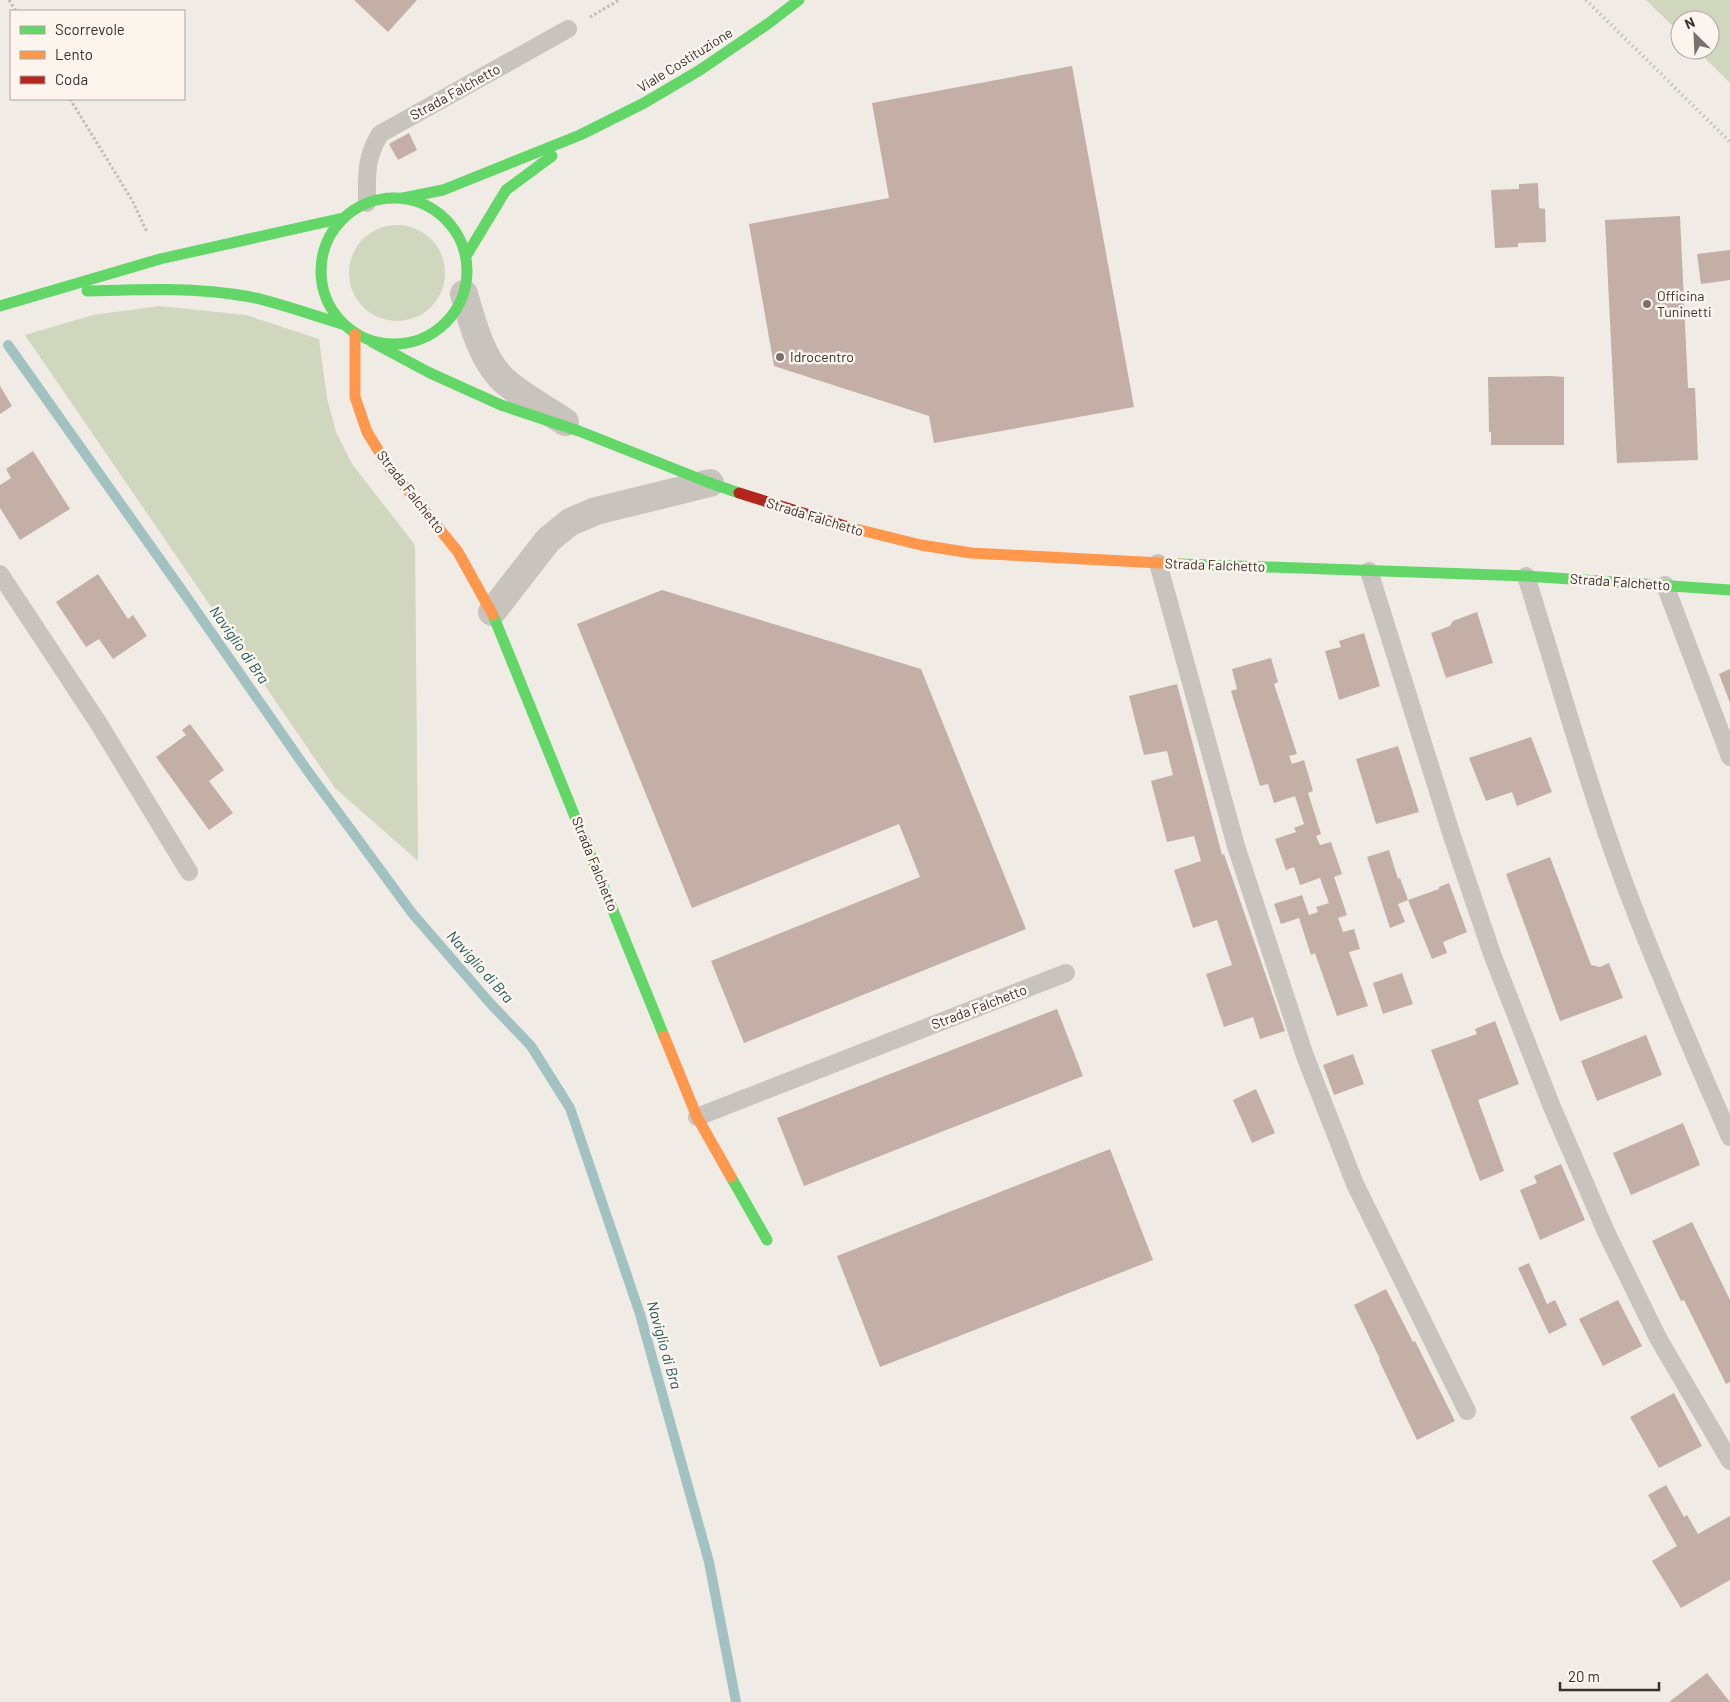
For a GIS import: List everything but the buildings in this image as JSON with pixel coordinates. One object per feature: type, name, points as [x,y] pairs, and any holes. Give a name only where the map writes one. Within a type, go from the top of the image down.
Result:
[{"type":"street","name":"Viale Costituzione","points":[[403,198],[443,190],[580,135],[644,103],[700,70],[799,0]]},
{"type":"street","name":"Viale Costituzione","points":[[466,256],[506,190],[580,135]]},
{"type":"street","points":[[385,198],[403,198],[425,205],[444,217],[458,235],[466,256],[468,275],[464,294],[454,314],[437,331],[417,341],[394,345],[372,342],[355,334],[342,324],[330,308],[322,290],[320,271],[323,251],[331,233],[343,218],[354,209],[385,198]]},
{"type":"street","points":[[0,306],[160,259],[343,218]]},
{"type":"street","points":[[44,293],[158,288],[216,292],[251,297],[342,324]]},
{"type":"street","name":"Strada Falchetto","points":[[464,294],[474,327],[492,367],[506,383],[579,431]]},
{"type":"street","name":"Strada Falchetto","points":[[355,334],[355,397],[367,432],[388,466],[458,552],[492,612],[697,1117],[766,1240]]},
{"type":"street","name":"Strada Falchetto","points":[[372,342],[430,373],[501,405],[579,431],[710,483],[814,518],[871,534],[921,545],[971,553],[1158,563],[1526,576],[1730,590]]},
{"type":"street","points":[[492,612],[548,540],[570,522],[596,511],[710,483]]},
{"type":"lane","name":"Strada Falchetto","points":[[367,203],[367,162],[380,134],[568,29]]},
{"type":"lane","points":[[1158,563],[1236,846],[1305,1056],[1355,1184],[1467,1411]]},
{"type":"lane","points":[[1369,571],[1464,872],[1492,954],[1552,1107],[1606,1234],[1654,1329],[1730,1462]]},
{"type":"lane","points":[[0,574],[98,724],[189,872]]},
{"type":"lane","points":[[1526,576],[1600,813],[1624,883],[1730,1137]]},
{"type":"lane","points":[[1665,585],[1730,757]]},
{"type":"lane","name":"Strada Falchetto","points":[[697,1117],[1066,973]]},
{"type":"path","points":[[568,29],[619,0]]},
{"type":"path","points":[[71,100],[132,200],[160,259]]},
{"type":"green space","points":[[1646,0],[1730,0],[1730,83],[1707,60],[1720,60],[1720,10],[1670,10],[1670,23]]},
{"type":"green space","points":[[397,225],[416,228],[431,239],[442,254],[445,273],[442,292],[431,307],[416,318],[397,321],[378,318],[363,307],[352,292],[349,273],[352,254],[363,239],[378,228]]},
{"type":"green space","points":[[159,306],[246,315],[319,339],[327,398],[336,432],[352,464],[415,545],[418,861],[335,788],[25,335],[93,315]]},
{"type":"waterway","name":"Naviglio di Bra","points":[[8,345],[307,770],[412,913],[490,1003],[531,1046],[570,1108],[640,1314],[709,1562],[736,1702]]},
{"type":"railway","points":[[1586,0],[1730,142]]},
{"type":"traffic: fast","points":[[403,198],[443,190],[580,135],[644,103],[700,70],[799,0]]},
{"type":"traffic: fast","points":[[466,256],[506,190],[552,156]]},
{"type":"traffic: fast","points":[[394,198],[422,203],[446,219],[462,243],[467,271],[462,299],[446,323],[422,339],[394,344],[366,339],[342,323],[326,299],[321,271],[326,243],[342,219],[366,203],[394,198]]},
{"type":"traffic: fast","points":[[0,306],[160,259],[343,218]]},
{"type":"traffic: fast","points":[[87,291],[169,289],[231,294],[274,303],[342,324]]},
{"type":"traffic: fast","points":[[372,342],[430,373],[501,405],[579,431],[739,493]]},
{"type":"traffic: fast","points":[[1180,564],[1526,576],[1730,590]]},
{"type":"traffic: fast","points":[[493,615],[664,1036]]},
{"type":"traffic: fast","points":[[731,1177],[767,1240]]},
{"type":"traffic: slow","points":[[355,334],[355,397],[367,432],[388,466],[458,552],[493,615]]},
{"type":"traffic: slow","points":[[848,527],[921,545],[971,553],[1180,564]]},
{"type":"traffic: slow","points":[[664,1036],[697,1117],[731,1177]]},
{"type":"traffic: jam","points":[[739,493],[848,527]]},
{"type":"place","name":"Officina Tuninetti","points":[[1647,304]]},
{"type":"place","name":"Idrocentro","points":[[780,357]]}]
